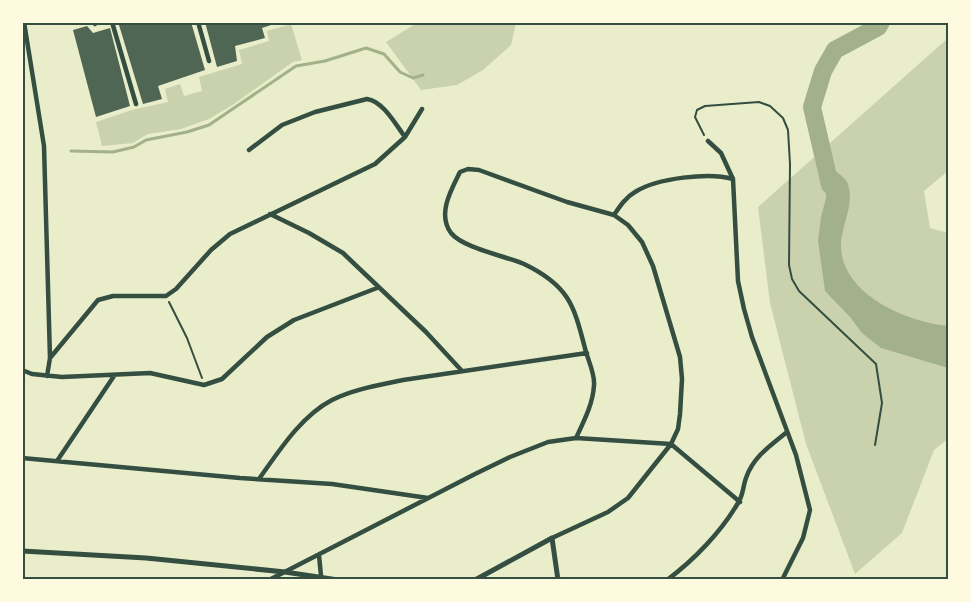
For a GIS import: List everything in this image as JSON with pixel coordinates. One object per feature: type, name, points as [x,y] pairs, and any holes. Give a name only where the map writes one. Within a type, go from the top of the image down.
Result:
[{"type":"street","points":[[24,22],[44,146],[50,358],[47,376]]},
{"type":"street","points":[[112,22],[136,104]]},
{"type":"street","points":[[198,22],[208,61]]},
{"type":"street","points":[[249,150],[282,124],[315,112],[367,99],[372,100],[383,110],[405,137]]},
{"type":"street","points":[[50,358],[98,300],[113,296],[166,296],[176,289],[211,250],[243,226],[375,164],[405,137],[422,109]]},
{"type":"street","points":[[708,141],[721,153],[733,178],[738,281],[752,337],[796,455],[810,510],[803,538],[782,580]]},
{"type":"street","points":[[475,580],[552,538],[608,512],[628,498],[671,444],[678,429],[682,379],[680,357],[653,266],[642,242],[628,225],[614,215],[567,202],[479,170],[468,169],[460,172],[448,196],[445,210],[447,224],[451,232],[466,242],[523,264],[554,281],[567,295],[576,315],[595,382],[592,403],[576,438]]},
{"type":"street","points":[[614,215],[634,192],[647,186],[703,176],[733,178]]},
{"type":"street","points":[[270,214],[335,246],[377,288],[426,332],[462,371]]},
{"type":"street","points":[[22,370],[47,376],[114,376],[150,373],[204,385],[222,379],[267,337],[294,320],[377,288]]},
{"type":"street","points":[[259,479],[292,435],[318,409],[333,400],[377,386],[462,371],[587,353]]},
{"type":"street","points":[[56,460],[114,376]]},
{"type":"street","points":[[667,580],[697,554],[740,502],[747,476],[754,462],[787,432]]},
{"type":"street","points":[[269,580],[510,457],[548,442],[576,438],[671,444],[740,502]]},
{"type":"street","points":[[22,458],[332,484],[430,498]]},
{"type":"street","points":[[552,538],[558,580]]},
{"type":"street","points":[[22,551],[146,558],[321,576],[338,580]]},
{"type":"street","points":[[319,555],[321,576]]},
{"type":"path","points":[[708,141],[696,123],[695,117],[696,110],[705,106],[759,102],[770,106],[783,118],[788,130],[790,164],[789,264],[792,279],[799,291],[876,364],[882,403],[875,445]]},
{"type":"path","points":[[166,296],[187,338],[204,385]]},
{"type":"shaded area","points":[[417,23],[516,23],[511,45],[483,70],[457,85],[421,90],[386,42]]},
{"type":"shaded area","points":[[291,24],[302,60],[293,62],[234,104],[209,119],[181,129],[148,134],[133,143],[102,146],[96,122],[132,110],[168,102],[165,89],[180,84],[184,96],[202,91],[199,77],[242,64],[239,50],[269,41],[267,31]]},
{"type":"shaded area","points":[[948,38],[948,171],[924,191],[930,228],[948,233],[948,439],[934,450],[902,533],[855,574],[806,444],[770,303],[758,207]]},
{"type":"shaded area","points":[[825,164],[841,175],[848,184],[850,192],[849,209],[841,240],[841,248],[845,265],[853,280],[881,304],[897,312],[915,319],[948,326],[948,368],[881,348],[862,333],[850,317],[825,291],[818,241],[826,198]]},
{"type":"building","points":[[129,22],[191,22],[205,70],[158,86],[162,99],[143,104],[119,25]]},
{"type":"building","points":[[205,22],[274,22],[274,24],[262,28],[265,38],[235,46],[237,61],[217,67]]},
{"type":"building","points":[[87,26],[93,33],[110,28],[130,106],[96,117],[73,30]]},
{"type":"waterway","points":[[830,185],[812,107],[823,71],[835,50],[878,27],[881,22]]},
{"type":"waterway","points":[[71,151],[113,152],[134,147],[146,140],[187,132],[209,125],[296,66],[325,61],[366,48],[384,54],[400,72],[413,78],[423,75]]}]
